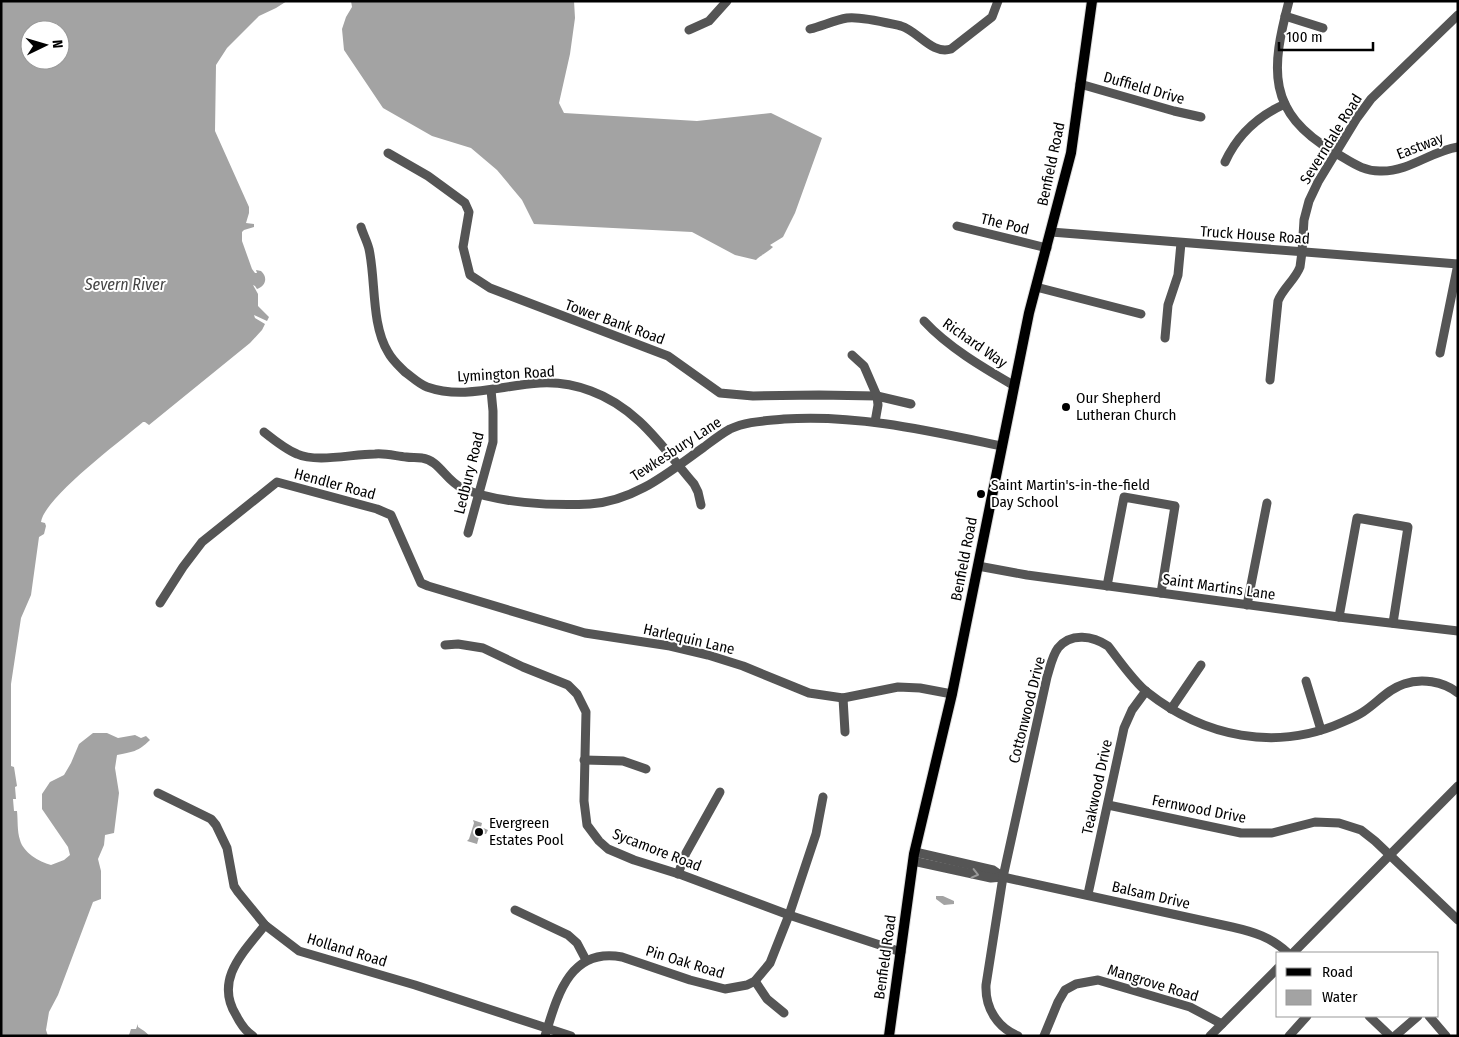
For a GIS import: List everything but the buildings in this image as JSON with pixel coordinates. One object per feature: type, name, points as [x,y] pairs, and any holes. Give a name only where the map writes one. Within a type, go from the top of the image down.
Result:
[{"type":"main road","name":"Benfield Road","points":[[889,1036],[914,857],[952,694],[1029,313],[1071,154],[1092,1]]},
{"type":"street","points":[[689,30],[709,21],[727,1]]},
{"type":"street","points":[[810,29],[848,18],[860,19],[901,26],[911,30],[934,47],[943,51],[952,49],[992,16],[998,1]]},
{"type":"street","name":"Eastway","points":[[1289,1],[1278,52],[1278,83],[1285,104],[1295,122],[1303,130],[1322,145],[1368,171],[1406,168],[1438,152],[1458,147]]},
{"type":"street","name":"Severndale Road","points":[[1270,380],[1278,301],[1283,290],[1298,272],[1307,206],[1318,182],[1357,118],[1371,99],[1458,15]]},
{"type":"street","points":[[1285,16],[1323,28]]},
{"type":"street","name":"Duffield Drive","points":[[1080,84],[1201,117]]},
{"type":"street","points":[[1225,162],[1237,140],[1256,121],[1267,112],[1285,104]]},
{"type":"street","name":"Tower Bank Road","points":[[388,152],[428,176],[464,203],[469,212],[464,247],[470,275],[490,288],[668,356],[720,393],[753,396],[877,396],[911,404]]},
{"type":"street","name":"The Pod","points":[[957,226],[1047,248]]},
{"type":"street","name":"Lymington Road","points":[[361,227],[368,248],[379,333],[388,352],[399,366],[426,386],[470,392],[520,384],[550,383],[572,385],[592,391],[619,405],[643,423],[698,492],[701,505]]},
{"type":"street","name":"Truck House Road","points":[[1051,232],[1458,264]]},
{"type":"street","points":[[1165,338],[1169,299],[1178,275],[1181,243]]},
{"type":"street","points":[[1440,354],[1458,264]]},
{"type":"street","points":[[1036,287],[1141,314]]},
{"type":"street","name":"Richard Way","points":[[924,321],[934,332],[987,371],[1013,385]]},
{"type":"street","points":[[852,355],[864,366],[877,396],[878,405],[875,422]]},
{"type":"street","name":"Ledbury Road","points":[[468,533],[493,442],[491,390]]},
{"type":"street","name":"Tewkesbury Lane","points":[[264,432],[296,454],[310,458],[377,454],[423,458],[436,464],[442,472],[460,487],[479,494],[528,502],[568,504],[602,502],[624,496],[648,486],[731,429],[764,421],[810,418],[875,422],[1002,446]]},
{"type":"street","name":"Hendler Road","points":[[160,603],[182,567],[202,542],[278,482],[377,509],[391,515],[421,583]]},
{"type":"street","points":[[1107,586],[1124,497],[1175,506],[1161,593]]},
{"type":"street","points":[[1248,605],[1267,503]]},
{"type":"street","points":[[1339,617],[1357,518],[1408,527],[1393,623]]},
{"type":"street","name":"Saint Martins Lane","points":[[978,566],[1107,586],[1458,631]]},
{"type":"street","name":"Harlequin Lane","points":[[421,583],[585,633],[670,646],[708,655],[743,666],[808,693],[843,698],[898,687],[920,688],[952,694]]},
{"type":"street","name":"Cottonwood Drive","points":[[1018,1036],[1004,1028],[996,1020],[989,1009],[986,995],[1002,877],[1047,677],[1058,648],[1069,640],[1080,637],[1101,641],[1108,646],[1146,691],[1171,709],[1199,723],[1246,737],[1290,738],[1342,723],[1364,712],[1397,687],[1405,684],[1421,681],[1433,682],[1447,686],[1458,693]]},
{"type":"street","name":"Sycamore Road","points":[[445,644],[483,648],[568,685],[577,694],[586,712],[584,801],[587,825],[599,842],[608,849],[789,915],[901,952]]},
{"type":"street","points":[[1171,709],[1200,665]]},
{"type":"street","points":[[1306,681],[1321,730]]},
{"type":"street","name":"Teakwood Drive","points":[[1088,894],[1124,728],[1132,710],[1146,691]]},
{"type":"street","points":[[843,698],[845,732]]},
{"type":"street","points":[[584,760],[623,761],[646,769]]},
{"type":"street","points":[[1294,952],[1458,786]]},
{"type":"street","points":[[678,874],[686,853],[720,792]]},
{"type":"street","name":"Holland Road","points":[[158,793],[211,819],[227,848],[234,886],[265,925],[299,951],[423,988],[546,1032],[572,1036]]},
{"type":"street","points":[[784,1013],[767,999],[755,981],[770,964],[789,915],[816,834],[823,797]]},
{"type":"street","name":"Fernwood Drive","points":[[1108,805],[1241,833],[1272,833],[1316,822],[1339,822],[1361,830],[1391,855],[1458,920]]},
{"type":"street","name":"Balsam Drive","points":[[914,857],[991,878],[1002,877],[1088,894],[1258,933],[1277,943],[1287,952]]},
{"type":"street","points":[[515,910],[568,935],[577,943],[586,960],[566,978],[546,1032]]},
{"type":"street","points":[[249,1035],[234,1012],[229,998],[228,984],[232,969],[265,925]]},
{"type":"street","name":"Pin Oak Road","points":[[586,960],[602,956],[622,957],[690,980],[725,989],[747,985],[755,981]]},
{"type":"street","points":[[1210,1036],[1276,970]]},
{"type":"street","name":"Mangrove Road","points":[[1044,1036],[1065,990],[1076,984],[1098,980],[1190,1007],[1222,1024]]},
{"type":"street","points":[[1289,1036],[1306,1017]]},
{"type":"street","points":[[1370,1017],[1390,1036]]},
{"type":"street","points":[[1394,1036],[1417,1017]]},
{"type":"street","points":[[1430,1017],[1446,1036]]},
{"type":"water","name":"Severn River","points":[[1,1],[287,1],[259,16],[227,48],[216,65],[215,131],[249,207],[246,223],[254,224],[254,227],[242,232],[242,241],[252,269],[255,273],[257,273],[256,270],[261,271],[265,276],[262,286],[257,289],[253,285],[258,294],[258,306],[269,317],[267,321],[254,315],[255,318],[265,324],[250,343],[149,425],[143,422],[85,470],[55,499],[45,512],[41,522],[45,523],[46,526],[44,534],[39,537],[31,595],[21,618],[11,684],[11,766],[14,767],[17,786],[15,787],[16,799],[13,799],[14,811],[17,811],[19,837],[24,849],[42,862],[51,865],[64,860],[70,855],[68,847],[42,809],[42,794],[50,782],[64,775],[79,744],[93,733],[107,733],[118,738],[135,735],[141,738],[146,736],[150,740],[135,751],[117,755],[115,768],[119,793],[114,833],[105,835],[104,845],[98,859],[101,871],[101,899],[93,902],[58,995],[49,1012],[46,1030],[48,1036],[1,1036]]},
{"type":"water","points":[[351,1],[574,1],[575,18],[570,54],[559,103],[564,113],[697,121],[771,113],[822,138],[795,213],[783,237],[770,245],[773,247],[756,260],[735,255],[692,232],[534,224],[522,200],[497,170],[471,148],[432,136],[383,108],[344,50],[342,29],[352,7]]},
{"type":"water","name":"Evergreen Estates Pool","points":[[473,820],[482,823],[481,827],[488,830],[486,834],[480,833],[477,844],[467,841],[474,823]]},
{"type":"water","points":[[936,896],[943,896],[954,901],[954,904],[944,905],[936,899]]},
{"type":"water","points":[[138,1024],[138,1027],[149,1036],[127,1036],[131,1029],[136,1029]]},
{"type":"place","name":"Our Shepherd Lutheran Church","points":[[1066,407]]},
{"type":"place","name":"Saint Martin's-in-the-field Day School","points":[[981,494]]},
{"type":"place","name":"Evergreen Estates Pool","points":[[479,832]]}]
